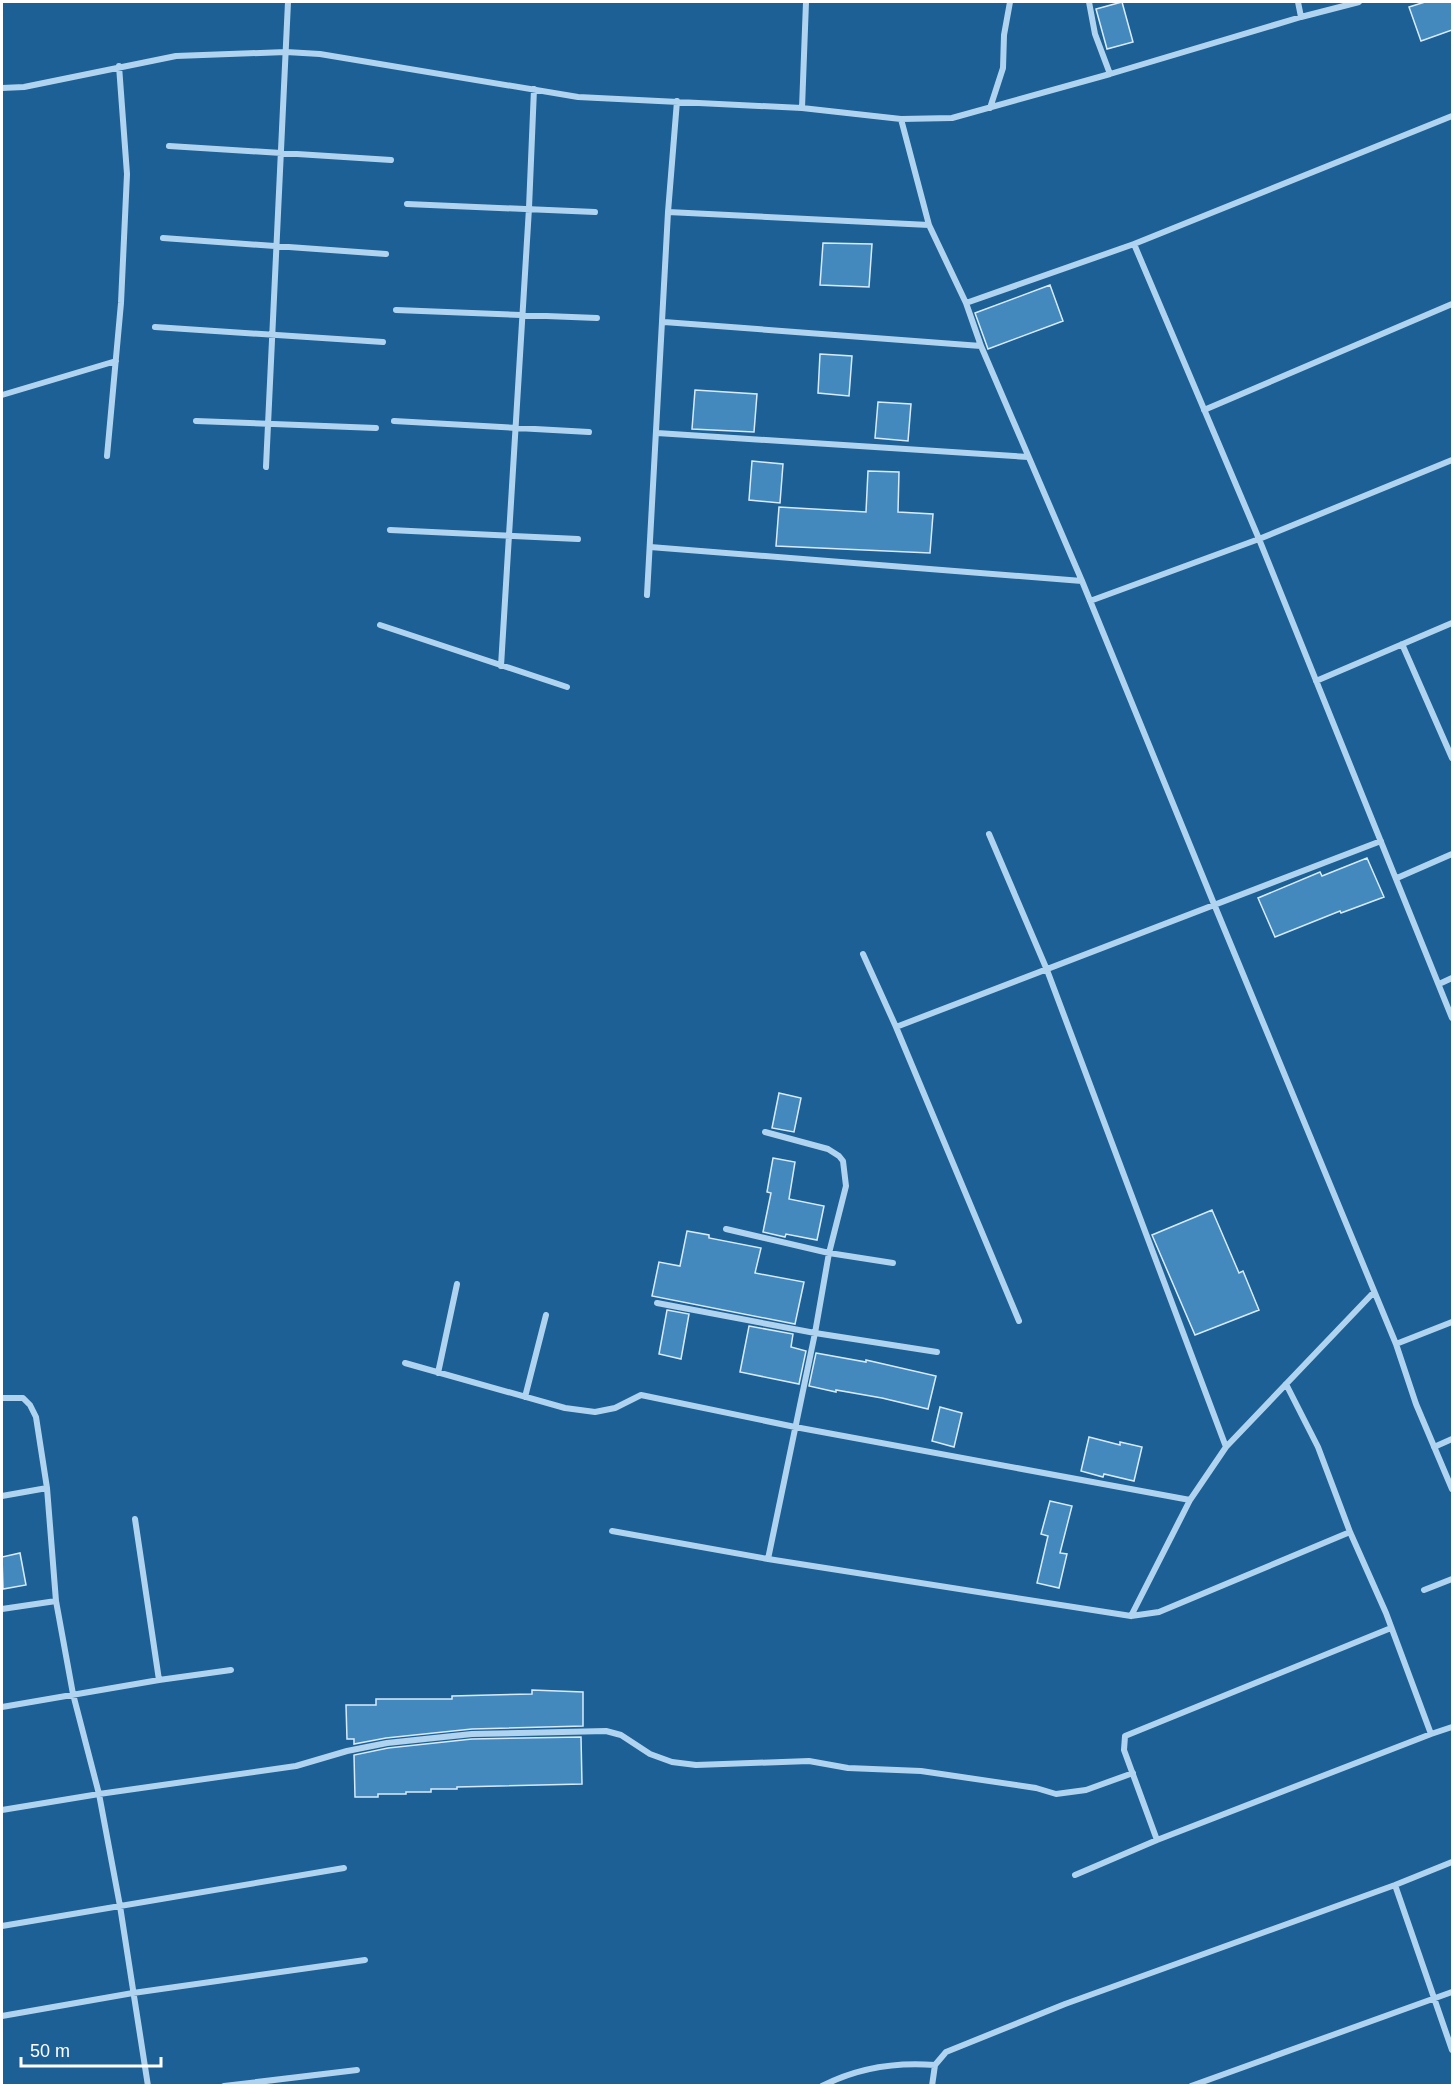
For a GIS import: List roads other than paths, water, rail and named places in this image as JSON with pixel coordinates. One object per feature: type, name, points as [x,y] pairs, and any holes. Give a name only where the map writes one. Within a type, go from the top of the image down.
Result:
[{"type":"street","points":[[266,466],[288,2]]},
{"type":"street","points":[[802,108],[806,2]]},
{"type":"street","points":[[990,108],[1003,68],[1004,35],[1010,2]]},
{"type":"street","points":[[1089,2],[1095,34],[1110,74]]},
{"type":"street","points":[[1298,2],[1301,17]]},
{"type":"street","points":[[2,88],[24,87],[176,56],[286,52],[320,54],[578,97],[676,100],[802,108],[901,119],[952,118],[1359,2]]},
{"type":"street","points":[[107,456],[121,303],[127,174],[119,66]]},
{"type":"street","points":[[501,666],[530,208],[534,89]]},
{"type":"street","points":[[647,595],[676,100]]},
{"type":"street","points":[[966,303],[1134,244],[1452,116]]},
{"type":"street","points":[[901,119],[928,225],[966,303],[981,346],[1082,580],[1396,1344],[1416,1404],[1452,1489]]},
{"type":"street","points":[[169,146],[391,160]]},
{"type":"street","points":[[407,204],[595,212]]},
{"type":"street","points":[[668,212],[928,225]]},
{"type":"street","points":[[164,238],[386,254]]},
{"type":"street","points":[[1134,244],[1259,539],[1452,1018]]},
{"type":"street","points":[[1204,410],[1452,303]]},
{"type":"street","points":[[396,310],[597,318]]},
{"type":"street","points":[[663,322],[981,346]]},
{"type":"street","points":[[155,327],[383,342]]},
{"type":"street","points":[[2,395],[116,361]]},
{"type":"street","points":[[394,421],[589,432]]},
{"type":"street","points":[[196,422],[376,428]]},
{"type":"street","points":[[657,433],[1028,457]]},
{"type":"street","points":[[1090,601],[1259,539],[1452,460]]},
{"type":"street","points":[[390,530],[578,539]]},
{"type":"street","points":[[650,547],[1082,580]]},
{"type":"street","points":[[1316,681],[1452,623]]},
{"type":"street","points":[[380,625],[567,687]]},
{"type":"street","points":[[1402,644],[1452,758]]},
{"type":"street","points":[[989,834],[1047,970],[1226,1447]]},
{"type":"street","points":[[896,1027],[1381,841]]},
{"type":"street","points":[[1397,878],[1452,854]]},
{"type":"street","points":[[863,954],[896,1027],[1019,1321]]},
{"type":"street","points":[[1439,984],[1452,978]]},
{"type":"street","points":[[765,1132],[828,1149],[843,1161],[846,1186],[829,1253],[815,1333],[768,1559]]},
{"type":"street","points":[[726,1229],[829,1253],[893,1263]]},
{"type":"street","points":[[438,1373],[457,1284]]},
{"type":"street","points":[[1131,1616],[1190,1500],[1226,1447],[1374,1292]]},
{"type":"street","points":[[657,1304],[815,1333],[937,1352]]},
{"type":"street","points":[[525,1397],[546,1315]]},
{"type":"street","points":[[1396,1344],[1452,1322]]},
{"type":"street","points":[[405,1364],[565,1408],[595,1412],[615,1408],[641,1395],[795,1427],[1190,1500]]},
{"type":"street","points":[[1286,1384],[1318,1447],[1431,1734]]},
{"type":"street","points":[[2,1398],[23,1398],[30,1405],[36,1417],[47,1488],[56,1601],[73,1694],[99,1794],[120,1906],[148,2085]]},
{"type":"street","points":[[1434,1447],[1452,1439]]},
{"type":"street","points":[[2,1496],[47,1488]]},
{"type":"street","points":[[135,1519],[159,1680]]},
{"type":"street","points":[[612,1531],[768,1559],[1131,1616],[1159,1612],[1350,1532]]},
{"type":"street","points":[[1424,1590],[1452,1579]]},
{"type":"street","points":[[2,1609],[56,1601]]},
{"type":"street","points":[[1157,1840],[1124,1750],[1125,1736],[1391,1628]]},
{"type":"street","points":[[2,1707],[231,1670]]},
{"type":"street","points":[[1075,1875],[1157,1840],[1452,1727]]},
{"type":"street","points":[[2,1810],[296,1766],[347,1751],[387,1743],[472,1734],[606,1731],[621,1735],[650,1754],[672,1762],[696,1765],[809,1761],[848,1768],[921,1771],[1016,1785],[1056,1794],[1086,1790],[1133,1773]]},
{"type":"street","points":[[932,2085],[935,2065],[946,2052],[1065,2004],[1395,1885],[1452,1862]]},
{"type":"street","points":[[2,1926],[344,1868]]},
{"type":"street","points":[[1395,1885],[1452,2050]]},
{"type":"street","points":[[2,2016],[134,1993],[365,1960]]},
{"type":"street","points":[[1191,2085],[1452,1992]]},
{"type":"street","points":[[822,2085],[882,2066],[911,2063],[935,2065]]},
{"type":"street","points":[[224,2085],[357,2070]]}]
